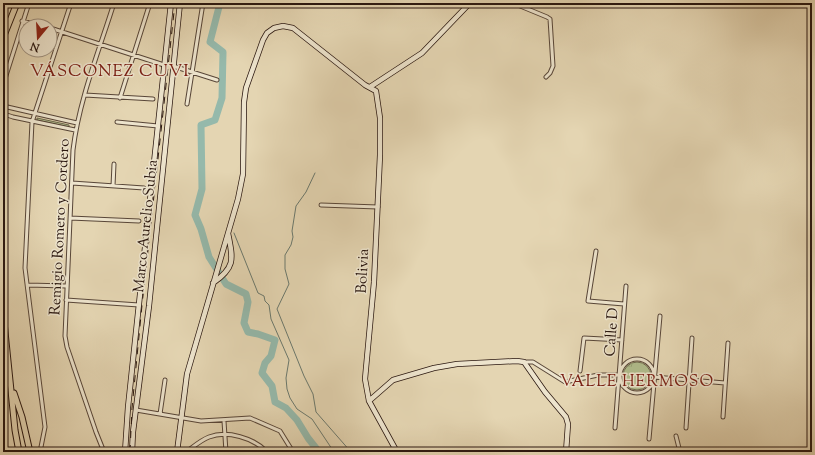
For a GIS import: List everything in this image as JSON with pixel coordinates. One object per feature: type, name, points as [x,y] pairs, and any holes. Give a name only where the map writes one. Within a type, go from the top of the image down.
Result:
[{"type":"main road","points":[[3,38],[17,3]]},
{"type":"main road","points":[[3,312],[15,430],[19,452]]},
{"type":"main road","points":[[11,386],[22,417],[30,452]]},
{"type":"street","points":[[23,18],[29,3]]},
{"type":"street","points":[[40,452],[45,427],[25,268],[32,122],[71,3]]},
{"type":"street","name":"Remigio Romero y Cordero","points":[[104,452],[67,347],[65,336],[66,286],[75,130],[114,3]]},
{"type":"street","points":[[120,98],[150,3]]},
{"type":"street","name":"Marco Aurelio Subia","points":[[125,452],[129,400],[171,3]]},
{"type":"street","name":"Marco Aurelio Subia","points":[[132,452],[149,306],[180,3]]},
{"type":"street","points":[[187,104],[203,3]]},
{"type":"street","points":[[177,452],[187,374],[238,199],[243,174],[244,102],[246,88],[263,40],[267,33],[274,28],[283,26],[293,28],[365,85],[370,87],[422,53],[470,3]]},
{"type":"street","points":[[513,3],[550,19],[553,66],[550,73],[546,76]]},
{"type":"street","points":[[58,31],[164,65]]},
{"type":"street","points":[[3,85],[18,34]]},
{"type":"street","points":[[173,66],[216,80]]},
{"type":"street","name":"Bolivia","points":[[370,87],[376,91],[378,97],[380,118],[378,207],[374,282],[365,379],[369,401],[396,452]]},
{"type":"street","points":[[85,95],[153,99]]},
{"type":"street","points":[[3,106],[77,123]]},
{"type":"street","points":[[3,112],[8,116],[75,130]]},
{"type":"street","points":[[117,122],[158,126]]},
{"type":"street","points":[[113,186],[114,164]]},
{"type":"street","points":[[72,183],[144,188]]},
{"type":"street","points":[[321,205],[378,207]]},
{"type":"street","points":[[70,218],[139,221]]},
{"type":"street","points":[[213,283],[228,270],[232,259],[228,232]]},
{"type":"street","points":[[596,251],[588,301],[624,304]]},
{"type":"street","points":[[28,285],[66,286]]},
{"type":"street","name":"Calle D","points":[[615,428],[626,286]]},
{"type":"street","points":[[66,300],[139,305]]},
{"type":"street","points":[[649,439],[660,316]]},
{"type":"street","points":[[580,371],[584,338],[622,340]]},
{"type":"street","points":[[686,428],[692,338]]},
{"type":"street","points":[[724,417],[728,343]]},
{"type":"street","points":[[636,358],[649,364],[652,368],[654,377],[651,386],[643,392],[633,392],[629,391],[622,384],[620,375],[626,362],[636,358]]},
{"type":"street","points":[[369,401],[393,380],[434,368],[457,364],[518,361],[533,362],[565,382],[598,375],[620,375]]},
{"type":"street","points":[[524,362],[545,392],[566,417],[568,424],[566,452]]},
{"type":"street","points":[[654,377],[726,383]]},
{"type":"street","points":[[160,414],[165,380]]},
{"type":"street","points":[[136,410],[202,422],[250,418],[281,432],[293,452]]},
{"type":"street","points":[[224,421],[226,452]]},
{"type":"street","points":[[186,452],[210,436],[226,435],[240,436],[255,442],[267,452]]},
{"type":"street","points":[[676,436],[680,452]]},
{"type":"green space","points":[[37,118],[69,125],[69,127],[37,120]]},
{"type":"green space","points":[[637,362],[647,366],[651,376],[647,386],[637,390],[627,386],[623,376],[627,366]]},
{"type":"waterway","points":[[220,3],[210,42],[223,52],[222,98],[215,120],[201,125],[202,189],[195,215],[201,229],[209,257],[226,284],[246,294],[248,302],[244,323],[248,332],[275,340],[271,356],[265,363],[262,373],[272,386],[275,402],[286,408],[297,420],[319,452]]},
{"type":"waterway","points":[[315,173],[306,192],[296,206],[292,231],[293,237],[291,245],[285,255],[285,269],[289,284],[277,309],[304,376],[313,394],[316,412],[351,452]]},
{"type":"waterway","points":[[234,233],[258,293],[264,296],[265,301],[269,305],[271,319],[289,360],[286,378],[290,398],[297,409],[312,419],[334,452]]},
{"type":"railway","points":[[130,452],[132,408],[142,305],[175,3]]},
{"type":"district","name":"VÁSCONEZ CUVI","points":[[110,70]]},
{"type":"district","name":"VALLE HERMOSO","points":[[637,380]]}]
